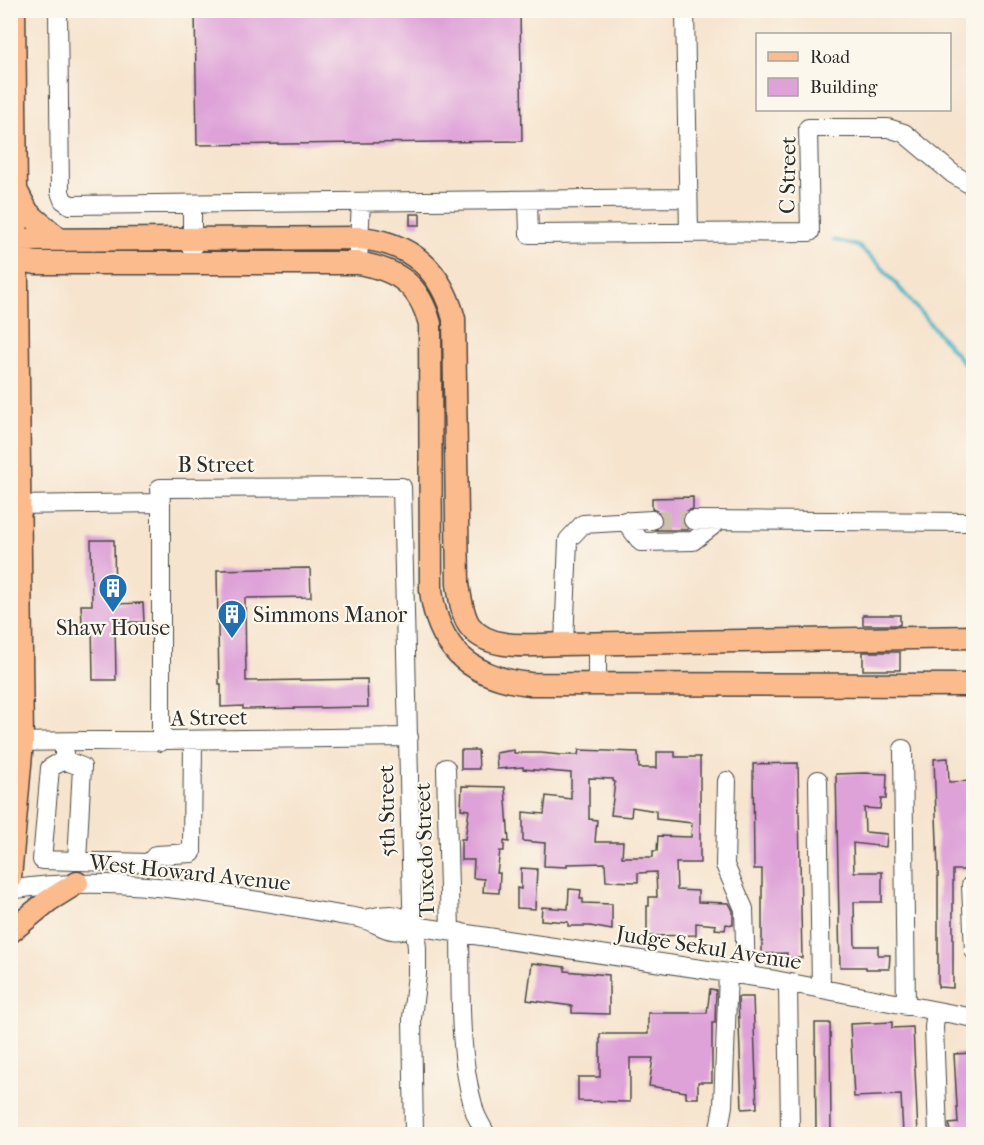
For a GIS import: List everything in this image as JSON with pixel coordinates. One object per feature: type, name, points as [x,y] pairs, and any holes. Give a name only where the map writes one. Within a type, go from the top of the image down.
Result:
[{"type":"main road","points":[[10,878],[16,742],[14,10]]},
{"type":"main road","points":[[16,187],[28,213],[59,239]]},
{"type":"main road","points":[[13,250],[59,239],[360,238],[378,240],[401,247],[417,257],[440,283],[448,299],[455,335],[460,600],[470,625],[479,634],[494,641],[510,645],[974,637]]},
{"type":"main road","points":[[13,250],[60,263],[358,263],[391,271],[403,279],[426,308],[430,324],[431,590],[433,607],[441,632],[450,646],[475,668],[493,677],[530,684],[974,685]]},
{"type":"main road","points":[[16,306],[35,279],[60,263]]},
{"type":"main road","points":[[10,932],[48,901],[77,872]]},
{"type":"street","points":[[58,10],[60,192],[63,200],[74,206],[688,198]]},
{"type":"street","points":[[684,10],[689,233]]},
{"type":"street","name":"C Street","points":[[528,200],[529,234],[810,232],[808,128],[888,128],[904,133],[953,174],[974,187]]},
{"type":"street","points":[[358,263],[361,202]]},
{"type":"street","points":[[192,204],[192,263]]},
{"type":"street","name":"B Street","points":[[15,505],[161,503],[160,488],[402,487]]},
{"type":"street","name":"5th Street","points":[[402,487],[412,903],[417,948],[417,974],[412,1018],[414,1134]]},
{"type":"street","points":[[161,503],[161,742]]},
{"type":"street","points":[[625,520],[641,542],[693,541],[720,520]]},
{"type":"street","points":[[564,644],[568,540],[583,524],[652,520]]},
{"type":"street","points":[[693,520],[974,522]]},
{"type":"street","points":[[597,644],[597,684]]},
{"type":"street","name":"A Street","points":[[16,742],[64,751],[161,742],[409,737]]},
{"type":"street","points":[[77,872],[82,767],[64,751],[50,768],[42,860],[77,872],[149,863],[156,855],[192,853],[194,741]]},
{"type":"street","points":[[903,750],[906,1006]]},
{"type":"street","name":"Tuxedo Street","points":[[446,768],[448,930],[465,1063],[474,1111],[486,1134]]},
{"type":"street","points":[[818,780],[820,989]]},
{"type":"street","points":[[727,781],[725,865],[744,909],[746,976]]},
{"type":"street","name":"West Howard Avenue","points":[[10,890],[46,885],[77,872],[131,885],[364,919],[385,929],[402,932],[414,926],[448,930]]},
{"type":"street","points":[[971,885],[974,951]]},
{"type":"street","name":"Judge Sekul Avenue","points":[[448,930],[788,983],[974,1018]]},
{"type":"street","points":[[718,1134],[723,1106],[728,973]]},
{"type":"street","points":[[788,983],[790,1129]]},
{"type":"street","points":[[936,1011],[934,1028],[938,1134]]},
{"type":"building","points":[[195,10],[520,10],[522,141],[197,145]]},
{"type":"building","points":[[410,214],[420,214],[420,225],[410,225]]},
{"type":"building","points":[[693,497],[693,509],[687,511],[682,519],[683,525],[688,530],[655,530],[662,526],[663,519],[661,513],[652,509],[652,498]]},
{"type":"building","name":"Shaw House","points":[[91,540],[114,540],[115,604],[143,603],[144,622],[115,622],[116,680],[93,680],[92,623],[82,623],[81,605],[92,605]]},
{"type":"building","name":"Simmons Manor","points":[[310,568],[311,597],[245,598],[246,681],[367,679],[368,707],[243,709],[243,706],[221,707],[217,570]]},
{"type":"building","points":[[863,615],[900,615],[900,625],[863,625]]},
{"type":"building","points":[[863,652],[900,652],[900,670],[863,670]]},
{"type":"building","points":[[461,750],[478,750],[479,769],[461,769]]},
{"type":"building","points":[[514,750],[514,753],[561,755],[578,755],[579,750],[638,752],[639,768],[657,768],[657,752],[675,752],[675,757],[700,757],[700,863],[676,863],[677,890],[698,891],[698,902],[729,903],[733,911],[733,925],[726,924],[725,930],[715,929],[716,925],[696,923],[696,935],[647,936],[649,897],[657,897],[656,872],[638,873],[638,882],[606,881],[605,863],[567,864],[567,867],[544,866],[545,843],[523,841],[523,812],[544,814],[546,796],[571,799],[571,773],[523,769],[523,767],[497,769],[496,753]],"holes":[[[589,778],[613,779],[615,782],[611,815],[631,817],[632,807],[656,811],[656,819],[692,823],[691,837],[658,836],[657,851],[653,851],[653,857],[622,857],[623,842],[595,842],[597,820],[589,819]]]},
{"type":"building","points":[[948,758],[949,782],[974,781],[974,870],[953,870],[953,988],[938,987],[938,871],[934,759]]},
{"type":"building","points":[[798,763],[802,958],[787,958],[787,953],[762,954],[762,869],[754,869],[753,764]]},
{"type":"building","points":[[836,774],[887,774],[886,799],[881,799],[880,809],[864,808],[865,832],[887,834],[886,847],[853,843],[854,872],[882,872],[882,902],[854,902],[855,946],[878,946],[878,955],[890,955],[889,969],[840,967]]},
{"type":"building","points":[[462,786],[505,787],[509,842],[504,841],[504,851],[500,851],[497,873],[500,873],[499,893],[483,892],[484,879],[473,878],[474,860],[461,860],[461,839],[465,839],[469,810],[461,809]]},
{"type":"building","points":[[521,868],[537,869],[535,909],[517,908],[517,888],[521,889]]},
{"type":"building","points":[[569,889],[581,890],[580,899],[583,899],[583,903],[612,904],[612,930],[590,926],[568,926],[568,922],[541,920],[542,907],[568,909]]},
{"type":"building","points":[[532,963],[565,967],[565,971],[609,975],[609,1014],[572,1013],[572,1006],[527,1000]]},
{"type":"building","points":[[710,989],[716,990],[715,1023],[712,1023],[712,1082],[698,1082],[698,1098],[686,1098],[686,1092],[649,1086],[653,1058],[630,1058],[630,1102],[578,1101],[578,1077],[600,1077],[600,1034],[648,1034],[648,1013],[707,1013]]},
{"type":"building","points":[[738,997],[753,997],[757,1108],[742,1109]]},
{"type":"building","points":[[892,1022],[892,1028],[913,1027],[918,1134],[903,1134],[901,1095],[854,1097],[850,1024]]},
{"type":"building","points":[[815,1023],[830,1023],[831,1131],[816,1132]]},
{"type":"building","points":[[974,1053],[974,1134],[950,1134],[949,1124],[958,1123],[954,1054]]},
{"type":"waterway","points":[[834,240],[858,246],[879,264],[974,375]]},
{"type":"tunnel","points":[[652,520],[693,520]]},
{"type":"place","name":"Shaw House","points":[[113,614]]},
{"type":"place","name":"Simmons Manor","points":[[232,640]]}]
